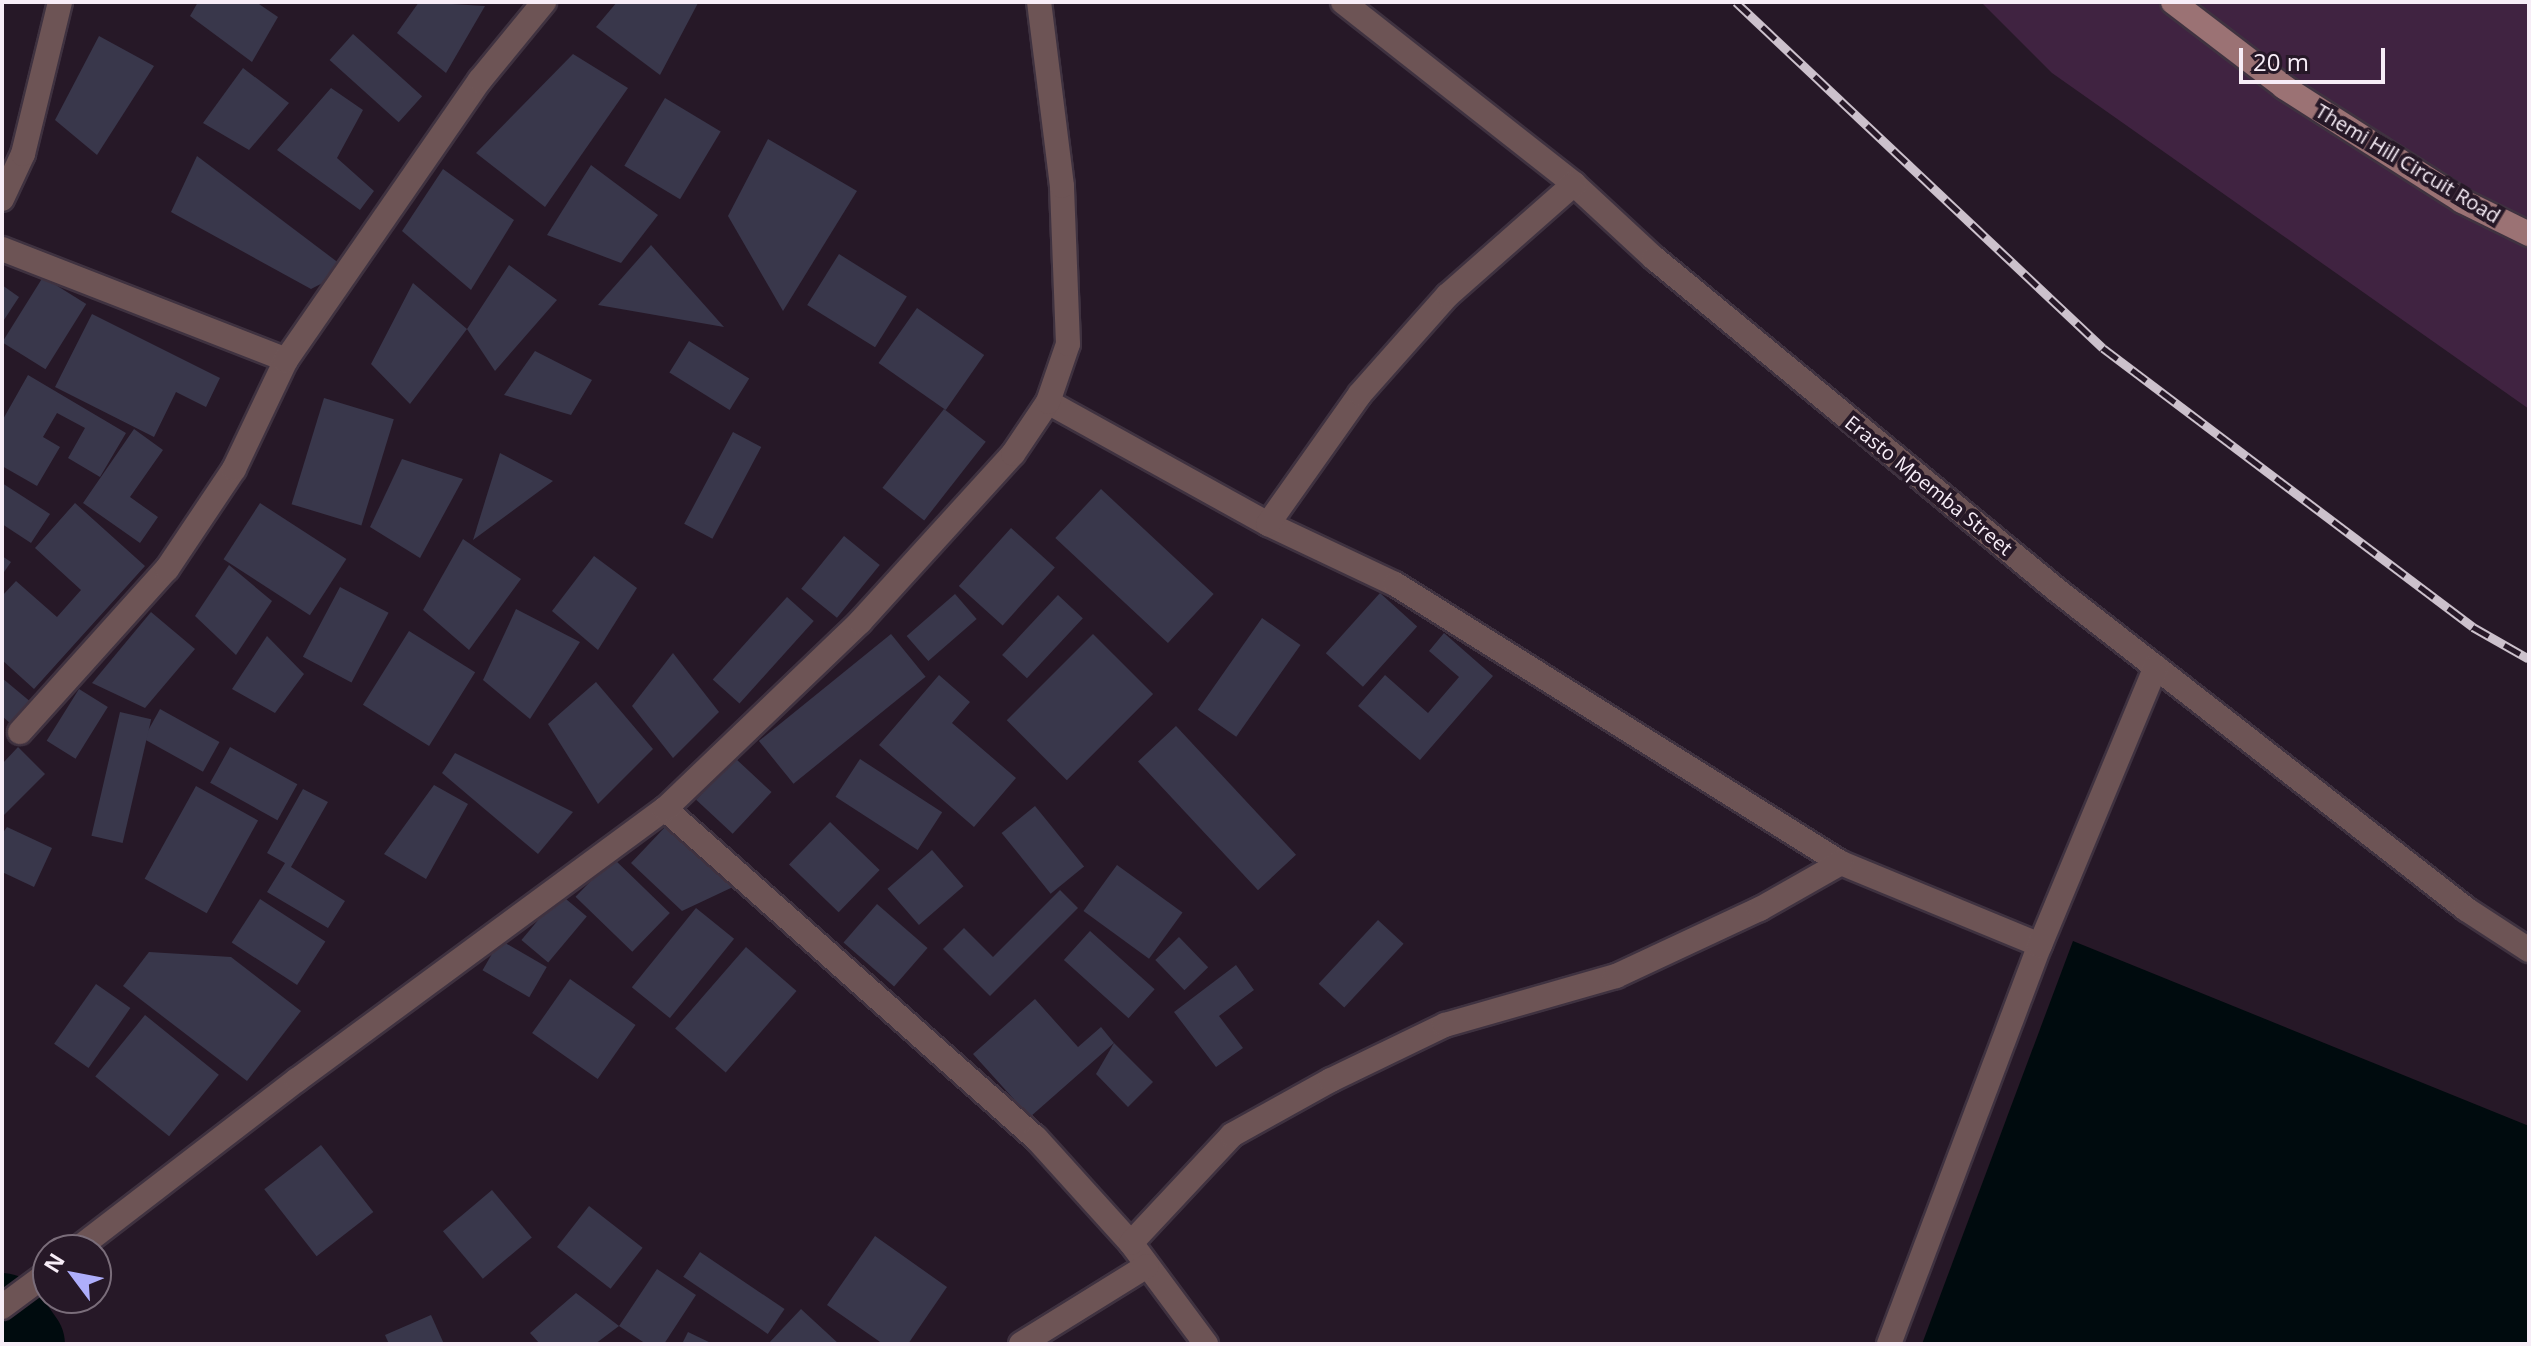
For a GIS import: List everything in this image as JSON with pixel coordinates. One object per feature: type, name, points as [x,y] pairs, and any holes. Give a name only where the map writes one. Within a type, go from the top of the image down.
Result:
[{"type":"street","points":[[2,199],[23,154],[60,2]]},
{"type":"street","points":[[20,732],[167,569],[234,469],[286,360],[480,80],[544,2]]},
{"type":"street","points":[[97,1234],[297,1080],[665,809],[918,562],[1013,454],[1048,402],[1068,344],[1067,264],[1051,68],[1039,2]]},
{"type":"street","name":"Erasto Mpemba Street","points":[[1343,2],[1574,184],[1654,258],[1882,448],[2466,909],[2529,950]]},
{"type":"street","name":"Themi Hill Circuit Road","points":[[2173,2],[2284,87],[2462,201],[2529,234]]},
{"type":"street","points":[[1268,524],[1360,394],[1448,295],[1574,184]]},
{"type":"street","points":[[2,249],[286,360]]},
{"type":"street","points":[[1048,402],[1268,524],[1395,584],[1841,863],[2040,945]]},
{"type":"street","points":[[1889,1344],[2040,945],[2156,667]]},
{"type":"street","points":[[665,809],[1036,1138],[1131,1243],[1206,1344]]},
{"type":"street","points":[[1131,1243],[1232,1135],[1331,1080],[1445,1025],[1616,976],[1760,909],[1841,863]]},
{"type":"street","points":[[1021,1344],[1147,1266]]},
{"type":"street","points":[[2,1307],[32,1285]]},
{"type":"shaded area","points":[[1981,2],[2529,2],[2529,409],[2052,73]]},
{"type":"shaded area","points":[[2073,941],[2529,1126],[2529,1344],[1922,1344]]},
{"type":"building","points":[[198,2],[256,2],[278,17],[252,62],[190,16]]},
{"type":"building","points":[[419,2],[485,6],[446,73],[397,33]]},
{"type":"building","points":[[617,2],[698,3],[660,75],[596,27]]},
{"type":"building","points":[[353,34],[422,96],[399,122],[330,60]]},
{"type":"building","points":[[99,36],[154,66],[97,155],[55,120]]},
{"type":"building","points":[[573,54],[628,88],[545,207],[476,153]]},
{"type":"building","points":[[243,68],[289,103],[249,150],[203,123]]},
{"type":"building","points":[[331,88],[363,110],[337,158],[374,191],[360,210],[277,150]]},
{"type":"building","points":[[665,98],[721,131],[680,199],[624,166]]},
{"type":"building","points":[[768,139],[857,191],[783,311],[728,216]]},
{"type":"building","points":[[197,156],[348,270],[311,289],[171,212]]},
{"type":"building","points":[[591,165],[658,215],[621,263],[547,235]]},
{"type":"building","points":[[443,169],[514,220],[471,290],[402,231]]},
{"type":"building","points":[[651,245],[724,327],[598,305]]},
{"type":"building","points":[[839,254],[907,296],[875,347],[807,305]]},
{"type":"building","points":[[509,265],[557,300],[495,371],[467,329]]},
{"type":"building","points":[[43,277],[86,304],[45,369],[2,342]]},
{"type":"building","points":[[413,283],[467,329],[410,404],[371,364]]},
{"type":"building","points":[[2,285],[19,297],[2,323]]},
{"type":"building","points":[[917,308],[984,355],[946,410],[879,363]]},
{"type":"building","points":[[92,314],[220,378],[206,407],[176,392],[154,437],[55,387]]},
{"type":"building","points":[[689,341],[749,379],[730,410],[669,372]]},
{"type":"building","points":[[535,351],[592,380],[571,415],[504,395]]},
{"type":"building","points":[[28,375],[126,433],[100,477],[68,458],[85,428],[57,413],[43,437],[60,447],[37,486],[2,466],[2,421]]},
{"type":"building","points":[[324,398],[394,419],[361,525],[292,504]]},
{"type":"building","points":[[944,409],[986,442],[924,520],[882,488]]},
{"type":"building","points":[[134,429],[163,450],[130,497],[158,517],[140,543],[83,503]]},
{"type":"building","points":[[733,432],[761,447],[712,539],[684,524]]},
{"type":"building","points":[[500,453],[553,481],[473,540]]},
{"type":"building","points":[[402,459],[463,479],[420,558],[370,527]]},
{"type":"building","points":[[2,483],[50,514],[31,543],[2,524]]},
{"type":"building","points":[[1101,489],[1214,594],[1168,643],[1055,538]]},
{"type":"building","points":[[75,503],[145,566],[34,689],[2,660],[2,596],[16,581],[57,617],[81,590],[35,548]]},
{"type":"building","points":[[260,503],[346,559],[310,615],[224,559]]},
{"type":"building","points":[[1011,528],[1055,567],[1003,625],[959,586]]},
{"type":"building","points":[[844,536],[880,565],[837,618],[801,589]]},
{"type":"building","points":[[463,539],[521,579],[469,650],[423,610]]},
{"type":"building","points":[[2,556],[11,562],[2,575]]},
{"type":"building","points":[[594,556],[637,588],[598,650],[552,611]]},
{"type":"building","points":[[229,565],[272,601],[236,655],[195,616]]},
{"type":"building","points":[[340,587],[389,613],[351,683],[303,657]]},
{"type":"building","points":[[1380,593],[1417,626],[1363,687],[1326,653]]},
{"type":"building","points":[[955,594],[977,619],[928,661],[907,636]]},
{"type":"building","points":[[1058,595],[1083,618],[1027,678],[1002,655]]},
{"type":"building","points":[[787,597],[814,621],[739,704],[713,679]]},
{"type":"building","points":[[516,609],[580,642],[530,719],[483,680]]},
{"type":"building","points":[[151,612],[195,649],[145,708],[92,683]]},
{"type":"building","points":[[1262,618],[1301,645],[1236,737],[1198,710]]},
{"type":"building","points":[[409,631],[475,672],[429,746],[363,705]]},
{"type":"building","points":[[1444,633],[1493,676],[1420,760],[1358,706],[1385,675],[1428,713],[1459,677],[1429,651]]},
{"type":"building","points":[[891,634],[926,677],[793,784],[759,741]]},
{"type":"building","points":[[1093,634],[1153,694],[1067,780],[1007,720]]},
{"type":"building","points":[[267,636],[304,674],[275,713],[232,689]]},
{"type":"building","points":[[673,653],[719,712],[673,758],[632,706]]},
{"type":"building","points":[[939,675],[970,702],[952,723],[1016,778],[974,827],[879,745]]},
{"type":"building","points":[[2,678],[32,703],[20,732],[2,716]]},
{"type":"building","points":[[596,682],[653,749],[598,804],[548,724]]},
{"type":"building","points":[[79,689],[108,707],[76,759],[47,741]]},
{"type":"building","points":[[160,709],[219,742],[203,772],[144,739]]},
{"type":"building","points":[[120,712],[151,719],[123,843],[91,836]]},
{"type":"building","points":[[1176,726],[1296,855],[1258,890],[1138,761]]},
{"type":"building","points":[[18,747],[45,774],[2,817],[2,764]]},
{"type":"building","points":[[230,747],[297,784],[277,820],[210,783]]},
{"type":"building","points":[[455,753],[573,812],[538,854],[442,773]]},
{"type":"building","points":[[735,758],[772,792],[733,834],[696,800]]},
{"type":"building","points":[[860,759],[942,812],[918,850],[835,797]]},
{"type":"building","points":[[434,785],[468,804],[426,879],[384,854]]},
{"type":"building","points":[[196,786],[258,820],[207,913],[145,879]]},
{"type":"building","points":[[303,789],[328,802],[291,867],[345,901],[328,928],[267,892],[285,863],[267,853]]},
{"type":"building","points":[[1035,806],[1084,867],[1051,894],[1002,833]]},
{"type":"building","points":[[830,822],[880,870],[839,912],[789,864]]},
{"type":"building","points":[[666,826],[733,887],[682,911],[631,863]]},
{"type":"building","points":[[7,827],[52,848],[34,887],[2,872],[2,834]]},
{"type":"building","points":[[932,850],[963,886],[919,925],[887,889]]},
{"type":"building","points":[[613,858],[670,913],[632,952],[575,897]]},
{"type":"building","points":[[1117,865],[1183,913],[1149,959],[1083,911]]},
{"type":"building","points":[[1060,890],[1078,908],[990,996],[943,949],[964,928],[993,957]]},
{"type":"building","points":[[560,894],[587,916],[548,962],[521,940]]},
{"type":"building","points":[[260,899],[325,941],[297,985],[232,943]]},
{"type":"building","points":[[877,904],[928,948],[894,986],[844,942]]},
{"type":"building","points":[[696,908],[734,939],[670,1018],[632,987]]},
{"type":"building","points":[[1378,920],[1404,944],[1344,1007],[1319,984]]},
{"type":"building","points":[[1090,931],[1155,989],[1129,1018],[1064,960]]},
{"type":"building","points":[[1179,937],[1208,967],[1184,990],[1155,960]]},
{"type":"building","points":[[500,940],[547,967],[529,997],[482,970]]},
{"type":"building","points":[[746,947],[797,991],[726,1072],[675,1029]]},
{"type":"building","points":[[149,952],[231,957],[301,1011],[247,1081],[123,986]]},
{"type":"building","points":[[1236,965],[1254,990],[1219,1016],[1243,1048],[1216,1067],[1174,1012]]},
{"type":"building","points":[[570,979],[636,1025],[598,1079],[532,1033]]},
{"type":"building","points":[[96,984],[130,1008],[89,1068],[54,1044]]},
{"type":"building","points":[[1035,999],[1078,1047],[1101,1027],[1114,1043],[1030,1117],[973,1054]]},
{"type":"building","points":[[145,1015],[219,1075],[169,1136],[95,1076]]},
{"type":"building","points":[[1114,1043],[1153,1082],[1128,1107],[1096,1074]]},
{"type":"building","points":[[321,1145],[373,1212],[317,1256],[264,1189]]},
{"type":"building","points":[[492,1190],[532,1237],[483,1279],[443,1231]]},
{"type":"building","points":[[589,1206],[643,1248],[611,1289],[557,1247]]},
{"type":"building","points":[[875,1236],[947,1287],[908,1344],[883,1344],[827,1305]]},
{"type":"building","points":[[700,1252],[785,1309],[768,1334],[683,1277]]},
{"type":"building","points":[[657,1269],[696,1295],[664,1344],[646,1344],[619,1326]]},
{"type":"building","points":[[576,1293],[619,1326],[595,1344],[540,1344],[530,1333]]},
{"type":"building","points":[[801,1309],[839,1344],[768,1344]]},
{"type":"building","points":[[431,1315],[444,1344],[389,1344],[385,1335]]},
{"type":"building","points":[[688,1332],[713,1344],[682,1344]]},
{"type":"waterway","points":[[2,1317],[21,1344]]},
{"type":"railway","points":[[1736,2],[2103,348],[2473,627],[2529,659]]}]
